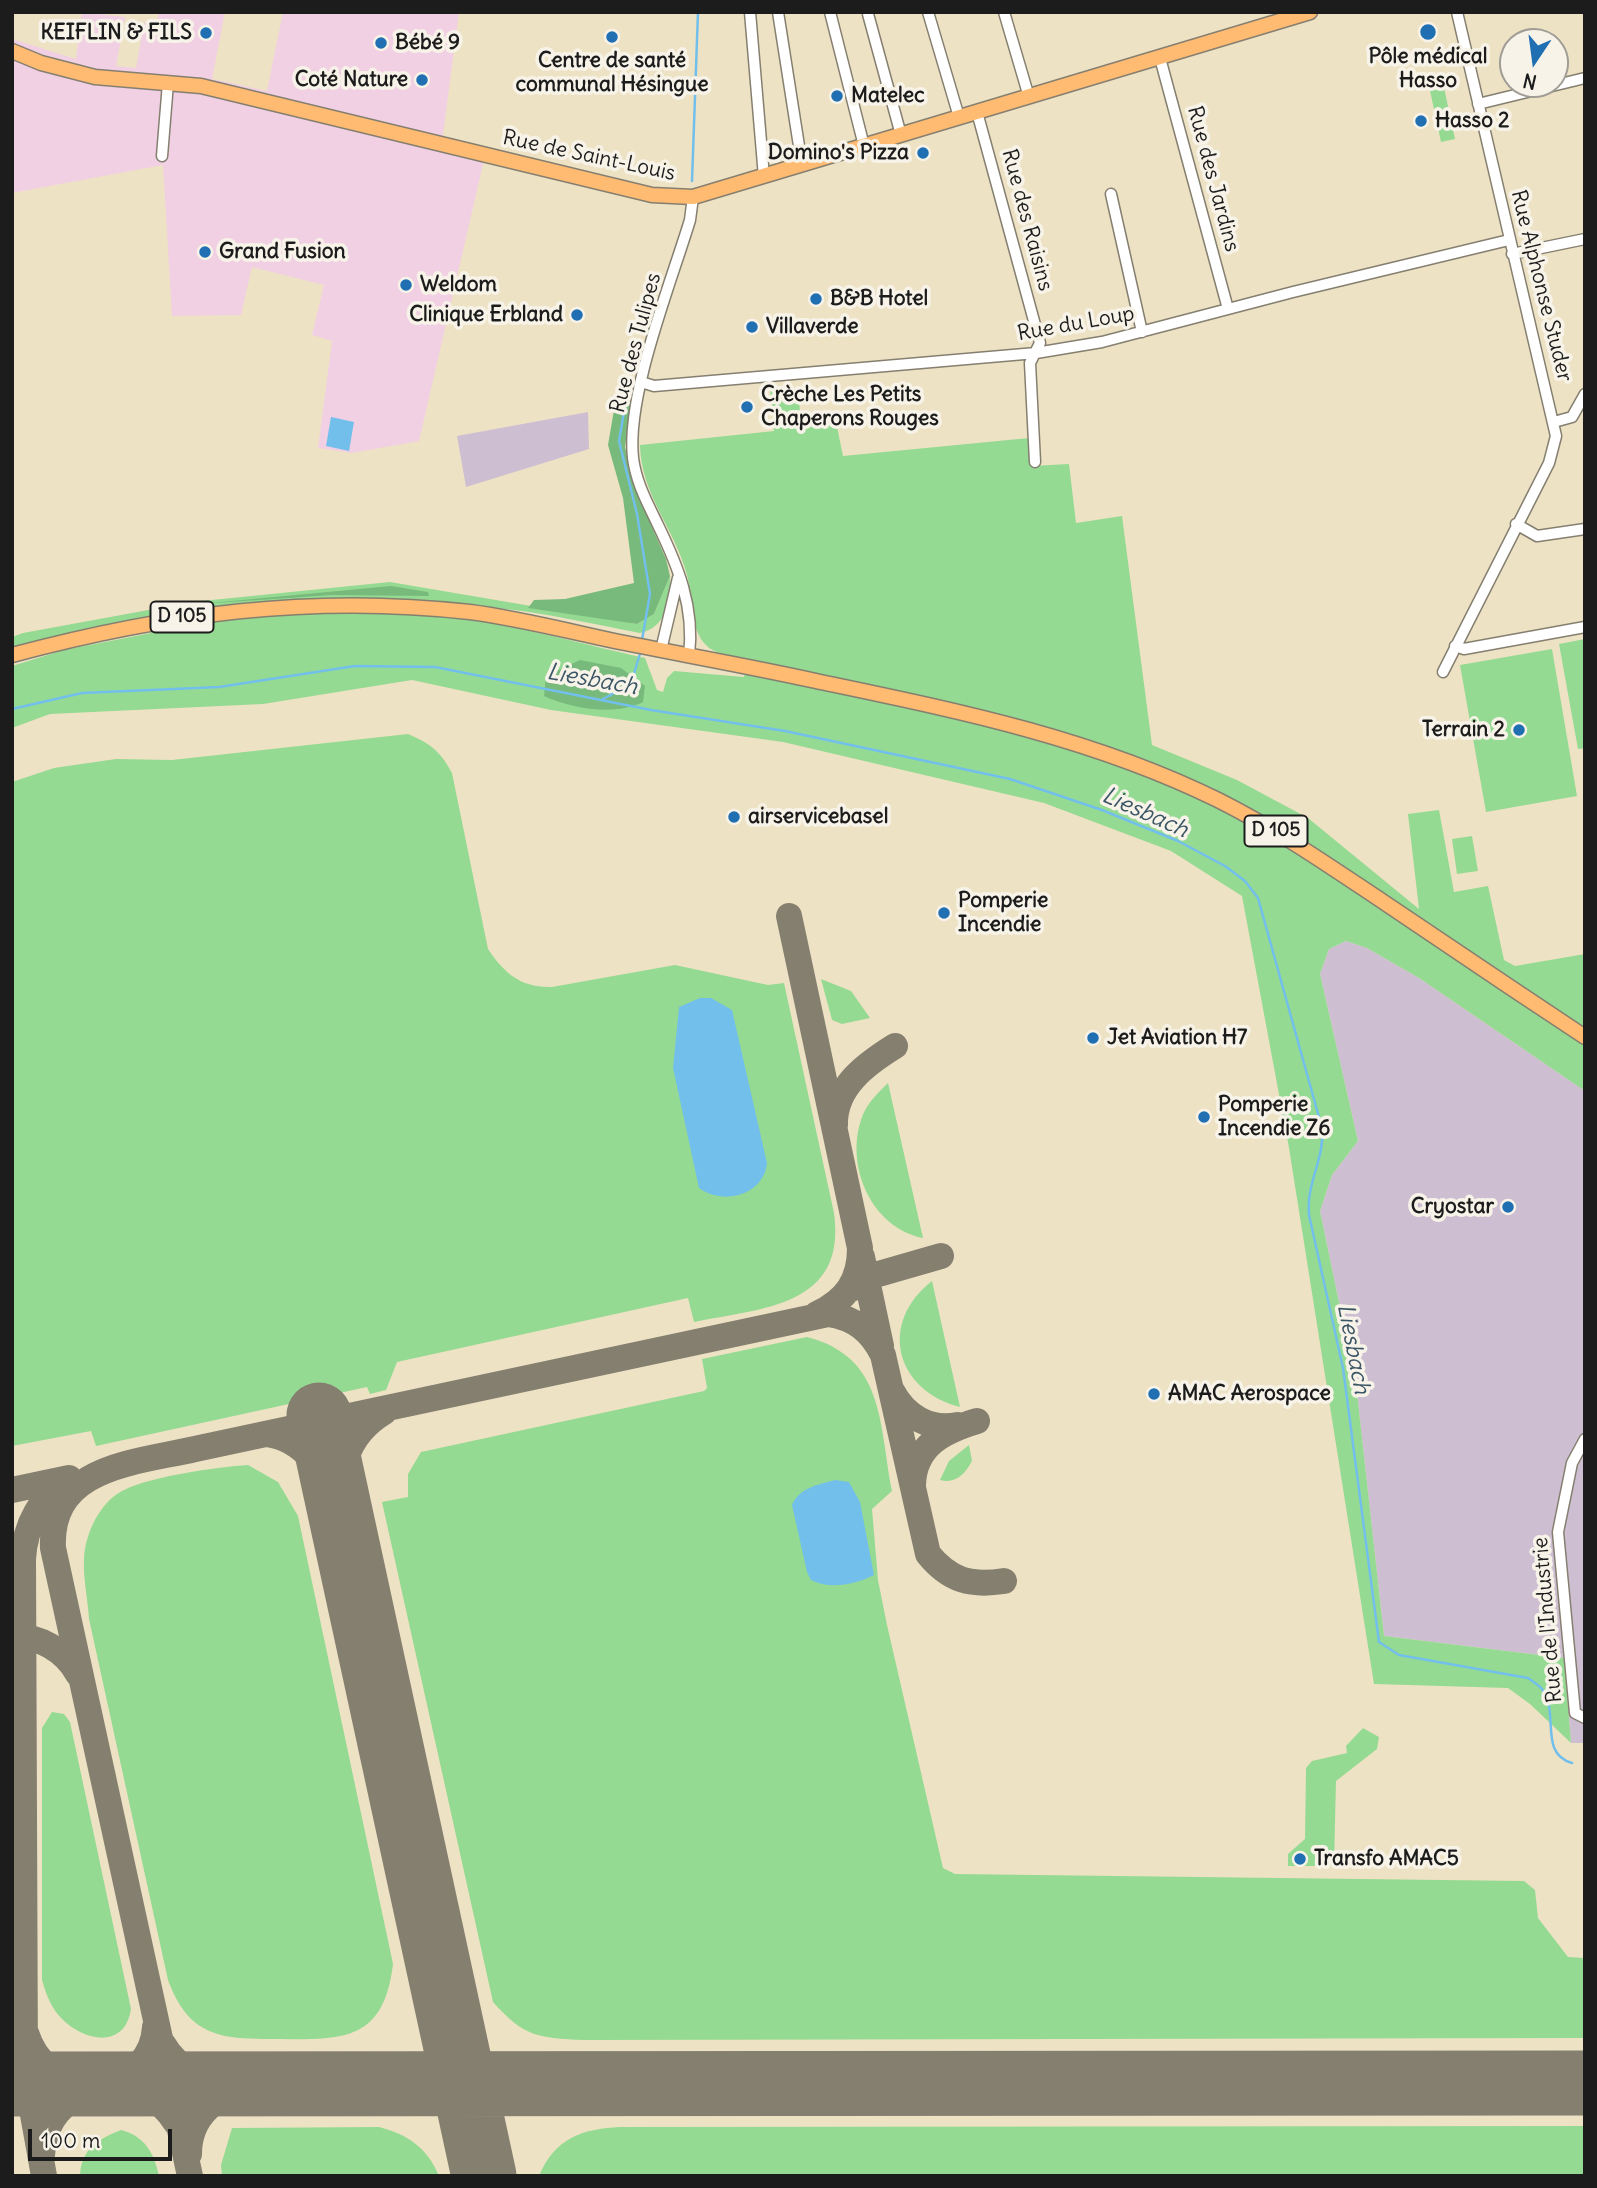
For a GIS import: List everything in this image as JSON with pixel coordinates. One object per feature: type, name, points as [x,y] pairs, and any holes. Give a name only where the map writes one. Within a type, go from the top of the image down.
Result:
[{"type":"main road","name":"Rue de Saint-Louis","points":[[12,51],[41,63],[95,77],[201,86],[652,195],[694,197],[1310,12]]},
{"type":"main road","name":"D 105","points":[[12,654],[105,630],[194,615],[342,606],[472,613],[1039,730],[1105,751],[1216,799],[1280,833],[1585,1037]]},
{"type":"street","points":[[750,12],[764,177]]},
{"type":"street","points":[[778,12],[802,165]]},
{"type":"street","points":[[830,12],[864,146]]},
{"type":"street","points":[[928,12],[959,117]]},
{"type":"street","points":[[1003,12],[1028,97]]},
{"type":"street","name":"Rue Alphonse Studer","points":[[1443,672],[1555,449],[1554,422],[1512,254],[1457,12]]},
{"type":"street","points":[[868,14],[901,135]]},
{"type":"street","name":"Rue des Jardins","points":[[1160,58],[1228,309]]},
{"type":"street","points":[[1478,104],[1585,78]]},
{"type":"street","points":[[162,156],[168,83]]},
{"type":"street","name":"Rue des Raisins","points":[[977,111],[1040,343],[1030,363],[1035,462]]},
{"type":"street","points":[[1111,194],[1142,332]]},
{"type":"street","name":"Rue des Tulipes","points":[[689,656],[691,619],[687,597],[676,563],[639,484],[633,439],[641,382],[690,220],[694,197]]},
{"type":"street","points":[[1512,254],[1585,239]]},
{"type":"street","name":"Rue du Loup","points":[[641,382],[650,386],[678,384],[1036,353],[1142,332],[1509,240]]},
{"type":"street","points":[[1554,422],[1573,417],[1585,394]]},
{"type":"street","points":[[1516,524],[1537,536],[1585,529]]},
{"type":"street","points":[[656,649],[678,576]]},
{"type":"street","points":[[1455,646],[1464,649],[1585,627]]},
{"type":"street","name":"Rue de l'Industrie","points":[[1582,1718],[1575,1713],[1558,1532],[1572,1464],[1585,1438]]},
{"type":"shaded area","points":[[82,12],[125,17],[116,66],[136,68],[144,23],[157,24],[159,12],[225,12],[212,79],[267,91],[283,12],[459,12],[442,142],[484,160],[419,441],[352,453],[318,448],[332,341],[312,335],[324,285],[252,267],[241,315],[172,316],[163,165],[12,193],[12,39],[76,59]]},
{"type":"shaded area","points":[[588,412],[589,449],[466,487],[457,436]]},
{"type":"shaded area","points":[[1346,941],[1367,948],[1419,978],[1585,1091],[1585,1743],[1571,1743],[1564,1658],[1384,1636],[1356,1384],[1320,1211],[1332,1175],[1358,1141],[1320,974],[1329,949]]},
{"type":"green space","points":[[1443,83],[1455,139],[1441,142],[1429,86]]},
{"type":"green space","points":[[799,388],[800,418],[835,417],[843,456],[1029,438],[1032,466],[1069,464],[1076,523],[1122,516],[1152,745],[1237,780],[1308,818],[1419,909],[1408,814],[1439,810],[1454,892],[1488,886],[1504,960],[1515,966],[1585,954],[1585,1091],[1419,978],[1367,948],[1346,941],[1329,949],[1320,974],[1358,1141],[1332,1175],[1320,1211],[1356,1384],[1384,1636],[1564,1658],[1571,1743],[1530,1704],[1508,1688],[1374,1684],[1289,1148],[1242,896],[1171,851],[1044,803],[783,742],[551,710],[412,680],[263,704],[50,714],[12,728],[12,666],[64,650],[151,633],[151,628],[280,614],[378,612],[440,615],[558,637],[645,658],[657,690],[663,692],[667,678],[674,671],[744,677],[748,659],[713,650],[699,636],[682,558],[646,480],[640,445],[774,431],[770,389]]},
{"type":"green space","points":[[619,399],[632,401],[625,447],[634,486],[666,559],[670,576],[654,614],[637,624],[528,608],[534,600],[565,599],[634,583],[623,498],[608,445],[615,404]]},
{"type":"green space","points":[[670,576],[666,612],[656,625],[640,633],[549,615],[494,608],[372,600],[312,601],[191,610],[71,632],[12,648],[12,637],[23,633],[192,602],[390,582],[637,624],[654,614]]},
{"type":"green space","points":[[391,586],[428,592],[429,596],[332,595],[200,604]]},
{"type":"green space","points":[[1585,639],[1585,748],[1578,749],[1559,644]]},
{"type":"green space","name":"Terrain 2","points":[[1552,649],[1577,796],[1486,812],[1460,665]]},
{"type":"green space","points":[[580,660],[621,668],[645,686],[643,702],[607,710],[581,707],[544,696],[546,676]]},
{"type":"green space","points":[[408,734],[434,749],[452,773],[488,949],[514,977],[531,985],[552,987],[675,965],[768,985],[784,983],[834,1213],[835,1244],[827,1268],[813,1285],[794,1298],[746,1312],[694,1322],[688,1298],[397,1362],[386,1390],[370,1394],[367,1387],[96,1446],[91,1431],[12,1446],[12,782],[54,768],[116,759],[172,760]]},
{"type":"green space","points":[[1472,836],[1478,871],[1457,874],[1452,839]]},
{"type":"green space","points":[[821,979],[851,991],[870,1018],[842,1024],[832,1020]]},
{"type":"green space","points":[[888,1083],[923,1238],[905,1232],[889,1222],[867,1192],[860,1174],[857,1136],[862,1117],[870,1103]]},
{"type":"green space","points":[[932,1281],[960,1407],[938,1398],[921,1386],[908,1371],[901,1353],[900,1335],[904,1316],[915,1298]]},
{"type":"green space","points":[[807,1337],[833,1347],[851,1360],[865,1377],[880,1418],[892,1491],[872,1509],[878,1580],[943,1868],[955,1874],[1524,1881],[1535,1890],[1538,1918],[1568,1957],[1585,1958],[1585,2038],[584,2040],[533,2033],[523,2029],[504,2014],[493,2002],[382,1502],[408,1497],[408,1474],[421,1452],[704,1391],[707,1388],[702,1359]]},
{"type":"green space","points":[[969,1445],[972,1461],[966,1470],[951,1481],[940,1480],[949,1461]]},
{"type":"green space","points":[[248,1465],[278,1482],[298,1516],[393,1964],[381,2008],[370,2021],[342,2036],[304,2039],[226,2036],[199,2025],[187,2015],[177,2000],[168,1980],[89,1619],[84,1574],[85,1550],[93,1523],[110,1500],[128,1488],[161,1478]]},
{"type":"green space","points":[[52,1712],[64,1714],[70,1722],[131,2009],[121,2031],[103,2038],[82,2033],[62,2019],[49,2001],[42,1980],[42,1728]]},
{"type":"green space","points":[[1363,1728],[1379,1737],[1377,1749],[1336,1781],[1334,1866],[1288,1866],[1288,1854],[1305,1839],[1306,1768],[1312,1761],[1347,1753],[1346,1746]]},
{"type":"green space","points":[[1585,2126],[1585,2176],[539,2176],[553,2153],[571,2138],[594,2130],[620,2127]]},
{"type":"green space","points":[[379,2127],[407,2138],[423,2150],[439,2176],[222,2176],[221,2165],[232,2128]]},
{"type":"green space","points":[[121,2130],[136,2136],[147,2147],[159,2176],[80,2176],[84,2159],[92,2146]]},
{"type":"water","points":[[331,417],[354,422],[349,451],[326,446]]},
{"type":"water","points":[[700,998],[711,998],[732,1010],[767,1163],[758,1183],[750,1190],[730,1196],[719,1196],[699,1188],[673,1068],[679,1007]]},
{"type":"water","points":[[835,1480],[849,1482],[860,1502],[874,1575],[851,1583],[826,1585],[811,1580],[807,1572],[792,1505],[805,1490]]},
{"type":"waterway","points":[[692,181],[698,12]]},
{"type":"waterway","points":[[626,400],[619,441],[637,514],[650,594],[642,640]]},
{"type":"waterway","points":[[603,699],[631,684],[641,650]]},
{"type":"waterway","name":"Liesbach","points":[[12,709],[82,693],[219,687],[355,666],[435,667],[651,710],[785,731],[1010,779],[1102,810],[1178,841],[1225,866],[1245,881],[1258,898],[1322,1128],[1321,1150],[1310,1192],[1309,1215],[1343,1368],[1379,1642],[1399,1655],[1528,1678],[1541,1688],[1547,1699],[1552,1742],[1556,1751],[1572,1763]]},
{"type":"taxiway","points":[[789,916],[860,1248],[857,1270],[849,1288],[836,1302],[817,1314]]},
{"type":"taxiway","points":[[835,1125],[836,1111],[846,1088],[863,1069],[895,1046]]},
{"type":"taxiway","points":[[853,1288],[875,1275],[941,1256]]},
{"type":"taxiway","points":[[862,1257],[881,1346]]},
{"type":"taxiway","points":[[190,2176],[53,1548],[55,1521],[65,1500],[80,1484],[100,1473],[147,1459],[828,1314],[861,1327],[883,1355],[928,1554],[945,1570],[962,1580],[981,1583],[1004,1581]]},
{"type":"taxiway","points":[[892,1391],[904,1408],[919,1420],[938,1426],[958,1425]]},
{"type":"taxiway","points":[[342,1519],[341,1487],[346,1458],[360,1433],[384,1412]]},
{"type":"taxiway","points":[[913,1485],[915,1471],[925,1450],[943,1435],[977,1421]]},
{"type":"taxiway","points":[[266,1434],[291,1442],[312,1459],[329,1482],[339,1506]]},
{"type":"taxiway","points":[[12,1490],[69,1478]]},
{"type":"taxiway","points":[[44,2176],[25,2070],[23,1559],[27,1535],[36,1513],[51,1494],[71,1480]]},
{"type":"taxiway","points":[[12,1636],[32,1639],[59,1651],[78,1674]]},
{"type":"taxiway","points":[[103,2083],[123,2076],[139,2064],[150,2048],[155,2027]]},
{"type":"taxiway","points":[[26,2033],[36,2054],[50,2069],[69,2079],[91,2084]]},
{"type":"taxiway","points":[[163,2044],[186,2069],[206,2078],[241,2084]]},
{"type":"taxiway","points":[[42,2155],[50,2123],[68,2103],[94,2090],[125,2084]]},
{"type":"taxiway","points":[[189,2154],[196,2124],[215,2102],[241,2090],[271,2084]]},
{"type":"taxiway","points":[[106,2085],[127,2088],[146,2095],[163,2106],[176,2123]]},
{"type":"runway","points":[[319,1415],[484,2176]]},
{"type":"runway","points":[[12,2084],[1585,2083]]},
{"type":"place","name":"Pôle médical Hasso","points":[[1428,32]]},
{"type":"place","name":"KEIFLIN & FILS","points":[[206,33]]},
{"type":"place","name":"Centre de santé communal Hésingue","points":[[612,37]]},
{"type":"place","name":"Bébé 9","points":[[381,43]]},
{"type":"place","name":"Coté Nature","points":[[422,80]]},
{"type":"place","name":"Matelec","points":[[837,96]]},
{"type":"place","name":"Hasso 2","points":[[1421,121]]},
{"type":"place","name":"Domino's Pizza","points":[[923,153]]},
{"type":"place","name":"Grand Fusion","points":[[205,252]]},
{"type":"place","name":"Weldom","points":[[406,285]]},
{"type":"place","name":"B&B Hotel","points":[[816,299]]},
{"type":"place","name":"Clinique Erbland","points":[[577,315]]},
{"type":"place","name":"Villaverde","points":[[752,327]]},
{"type":"place","name":"Crèche Les Petits Chaperons Rouges","points":[[747,407]]},
{"type":"place","name":"Terrain 2","points":[[1519,730]]},
{"type":"place","name":"airservicebasel","points":[[734,817]]},
{"type":"place","name":"Pomperie Incendie","points":[[944,913]]},
{"type":"place","name":"Jet Aviation H7","points":[[1093,1038]]},
{"type":"place","name":"Pomperie Incendie Z6","points":[[1204,1117]]},
{"type":"place","name":"Cryostar","points":[[1508,1207]]},
{"type":"place","name":"AMAC Aerospace","points":[[1154,1394]]},
{"type":"place","name":"Transfo AMAC5","points":[[1300,1859]]}]
